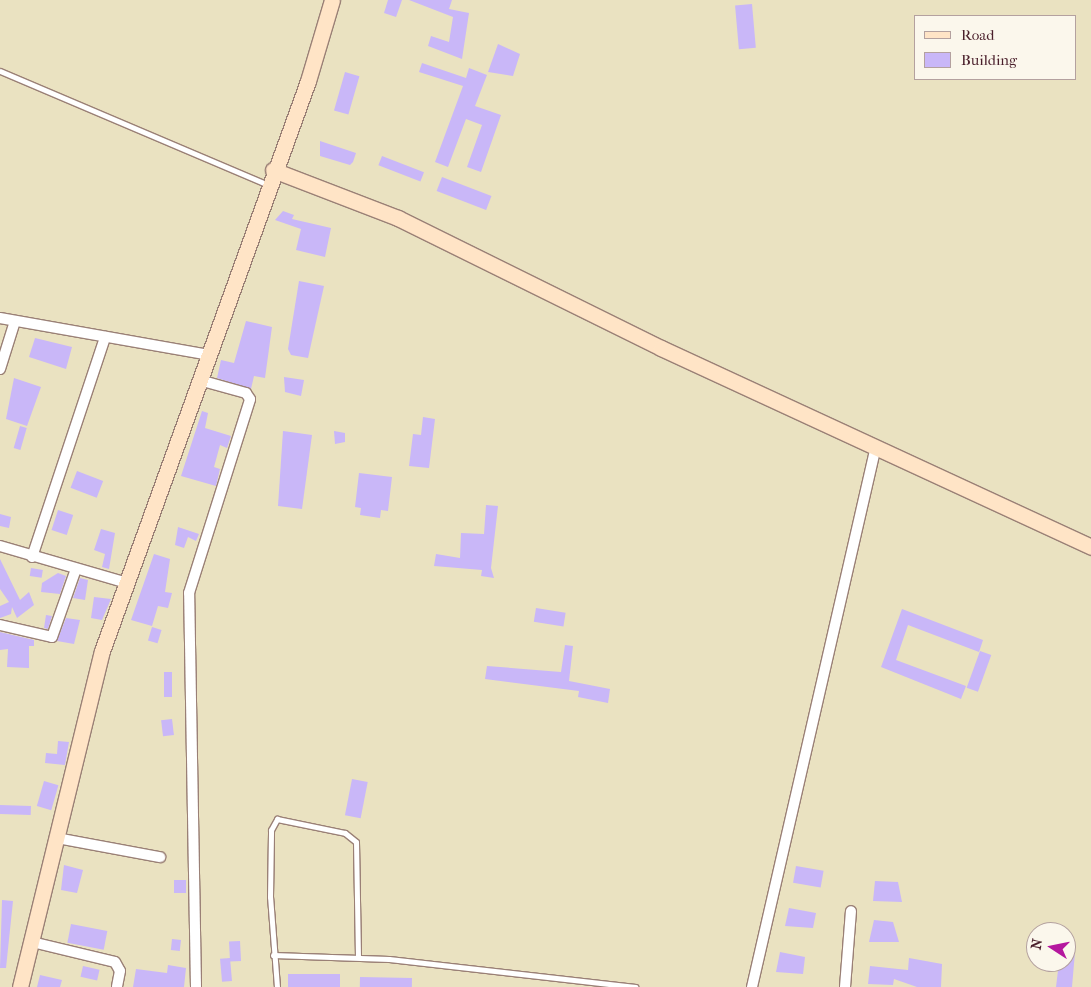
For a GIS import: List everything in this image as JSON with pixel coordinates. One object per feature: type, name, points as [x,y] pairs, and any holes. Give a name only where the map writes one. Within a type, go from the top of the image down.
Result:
[{"type":"street","points":[[20,987],[102,651],[209,355],[273,170],[308,81],[332,0]]},
{"type":"street","points":[[273,170],[398,218],[652,344],[1091,547]]},
{"type":"street","points":[[0,318],[209,355]]},
{"type":"street","points":[[0,370],[15,321]]},
{"type":"street","points":[[32,557],[106,337]]},
{"type":"street","points":[[196,987],[189,593],[250,401],[246,393],[199,380]]},
{"type":"street","points":[[752,987],[876,446]]},
{"type":"street","points":[[0,547],[127,583]]},
{"type":"street","points":[[0,625],[52,636],[76,569]]},
{"type":"street","points":[[57,838],[160,857]]},
{"type":"street","points":[[845,987],[851,911]]},
{"type":"street","points":[[32,942],[115,962],[120,971],[118,987]]},
{"type":"lane","points":[[0,72],[268,185]]},
{"type":"lane","points":[[277,987],[273,955],[271,830],[282,819],[345,833],[356,842],[358,957]]},
{"type":"lane","points":[[273,955],[358,957],[635,987]]},
{"type":"building","points":[[388,0],[402,0],[396,17],[384,13]]},
{"type":"building","points":[[409,0],[452,0],[449,9],[469,13],[462,59],[428,46],[431,36],[449,42],[453,17]]},
{"type":"building","points":[[752,4],[756,48],[739,49],[735,5]]},
{"type":"building","points":[[498,44],[520,54],[513,76],[488,72]]},
{"type":"building","points":[[422,63],[466,78],[469,68],[487,75],[475,106],[501,115],[481,172],[467,167],[482,125],[466,119],[448,167],[435,162],[463,86],[419,72]]},
{"type":"building","points":[[345,72],[359,76],[348,115],[334,110]]},
{"type":"building","points":[[320,141],[356,153],[353,162],[350,165],[320,156]]},
{"type":"building","points":[[382,156],[424,172],[420,181],[378,165]]},
{"type":"building","points":[[442,177],[491,196],[486,210],[437,191]]},
{"type":"building","points":[[283,211],[294,215],[292,219],[331,228],[325,257],[296,250],[301,229],[275,220]]},
{"type":"building","points":[[299,281],[324,286],[308,358],[291,355],[288,349]]},
{"type":"building","points":[[246,321],[272,327],[265,378],[254,376],[251,389],[217,378],[221,360],[234,363]]},
{"type":"building","points":[[35,338],[72,347],[66,369],[29,357]]},
{"type":"building","points":[[284,377],[304,380],[301,396],[285,392]]},
{"type":"building","points":[[14,378],[41,387],[27,426],[6,419]]},
{"type":"building","points":[[202,411],[208,413],[205,428],[231,436],[227,448],[220,445],[214,467],[220,469],[216,486],[181,476]]},
{"type":"building","points":[[423,417],[435,419],[429,468],[409,466],[413,434],[421,435]]},
{"type":"building","points":[[20,426],[27,428],[20,450],[14,448]]},
{"type":"building","points":[[283,431],[312,435],[302,509],[278,506]]},
{"type":"building","points":[[334,431],[345,433],[345,442],[335,444]]},
{"type":"building","points":[[77,471],[103,481],[97,498],[71,488]]},
{"type":"building","points":[[359,473],[392,477],[388,511],[381,510],[380,518],[360,515],[361,508],[355,507]]},
{"type":"building","points":[[486,505],[498,506],[491,568],[494,578],[481,576],[482,570],[434,566],[436,554],[460,558],[461,533],[484,534]]},
{"type":"building","points":[[58,510],[73,515],[67,535],[52,530]]},
{"type":"building","points":[[0,514],[11,517],[9,528],[0,526]]},
{"type":"building","points":[[178,527],[199,534],[196,541],[188,537],[184,548],[175,545]]},
{"type":"building","points":[[101,529],[115,533],[109,569],[102,567],[105,554],[94,550]]},
{"type":"building","points":[[154,554],[170,559],[165,592],[172,593],[168,608],[158,606],[152,626],[131,620]]},
{"type":"building","points":[[0,559],[20,600],[29,592],[34,605],[17,618],[12,607],[11,614],[0,618],[0,606],[9,602],[0,589]]},
{"type":"building","points":[[31,568],[43,570],[42,578],[30,576]]},
{"type":"building","points":[[58,573],[66,576],[60,594],[41,592],[42,583]]},
{"type":"building","points":[[80,578],[88,580],[85,600],[73,598]]},
{"type":"building","points":[[94,597],[111,599],[102,620],[91,618]]},
{"type":"building","points":[[536,608],[566,613],[563,627],[534,622]]},
{"type":"building","points":[[902,609],[983,640],[979,652],[908,625],[896,660],[966,686],[961,699],[881,667]]},
{"type":"building","points":[[46,615],[52,616],[48,629],[44,628]]},
{"type":"building","points":[[66,618],[80,620],[74,644],[57,641]]},
{"type":"building","points":[[152,627],[162,630],[157,643],[148,640]]},
{"type":"building","points":[[0,632],[34,640],[34,646],[29,646],[29,668],[7,667],[8,649],[0,650]]},
{"type":"building","points":[[565,645],[573,646],[569,681],[610,689],[608,703],[578,697],[579,691],[485,679],[487,666],[561,672]]},
{"type":"building","points":[[980,651],[991,655],[978,692],[967,688]]},
{"type":"building","points":[[164,672],[172,672],[172,697],[164,697]]},
{"type":"building","points":[[172,719],[174,735],[163,736],[161,720]]},
{"type":"building","points":[[58,741],[69,742],[65,765],[45,763],[46,753],[57,754]]},
{"type":"building","points":[[352,779],[368,782],[361,818],[345,815]]},
{"type":"building","points":[[44,781],[58,785],[51,810],[37,806]]},
{"type":"building","points":[[0,805],[31,806],[31,815],[0,814]]},
{"type":"building","points":[[64,865],[83,870],[77,893],[61,890]]},
{"type":"building","points":[[796,866],[824,871],[821,888],[793,883]]},
{"type":"building","points":[[174,880],[186,880],[186,893],[174,893]]},
{"type":"building","points":[[875,881],[898,882],[902,902],[873,901]]},
{"type":"building","points":[[2,900],[13,901],[6,968],[0,968]]},
{"type":"building","points":[[789,908],[816,913],[813,928],[785,926]]},
{"type":"building","points":[[874,920],[893,922],[899,942],[869,942]]},
{"type":"building","points":[[71,924],[107,931],[104,950],[67,943]]},
{"type":"building","points":[[172,939],[181,940],[180,951],[171,950]]},
{"type":"building","points":[[240,941],[241,961],[230,962],[229,942]]},
{"type":"building","points":[[780,952],[805,957],[803,974],[776,972]]},
{"type":"building","points":[[230,958],[232,981],[222,982],[220,959]]},
{"type":"building","points":[[909,958],[942,964],[941,987],[917,987],[894,979],[893,985],[868,984],[870,966],[908,970]]},
{"type":"building","points":[[168,965],[186,968],[184,987],[133,987],[136,969],[167,973]]},
{"type":"building","points":[[83,966],[100,970],[97,981],[81,977]]},
{"type":"building","points":[[1058,972],[1073,972],[1072,987],[1056,987]]},
{"type":"building","points":[[288,974],[340,974],[340,987],[288,987]]},
{"type":"building","points":[[40,975],[62,980],[60,987],[37,987]]},
{"type":"building","points":[[360,977],[412,978],[412,987],[360,987]]}]
